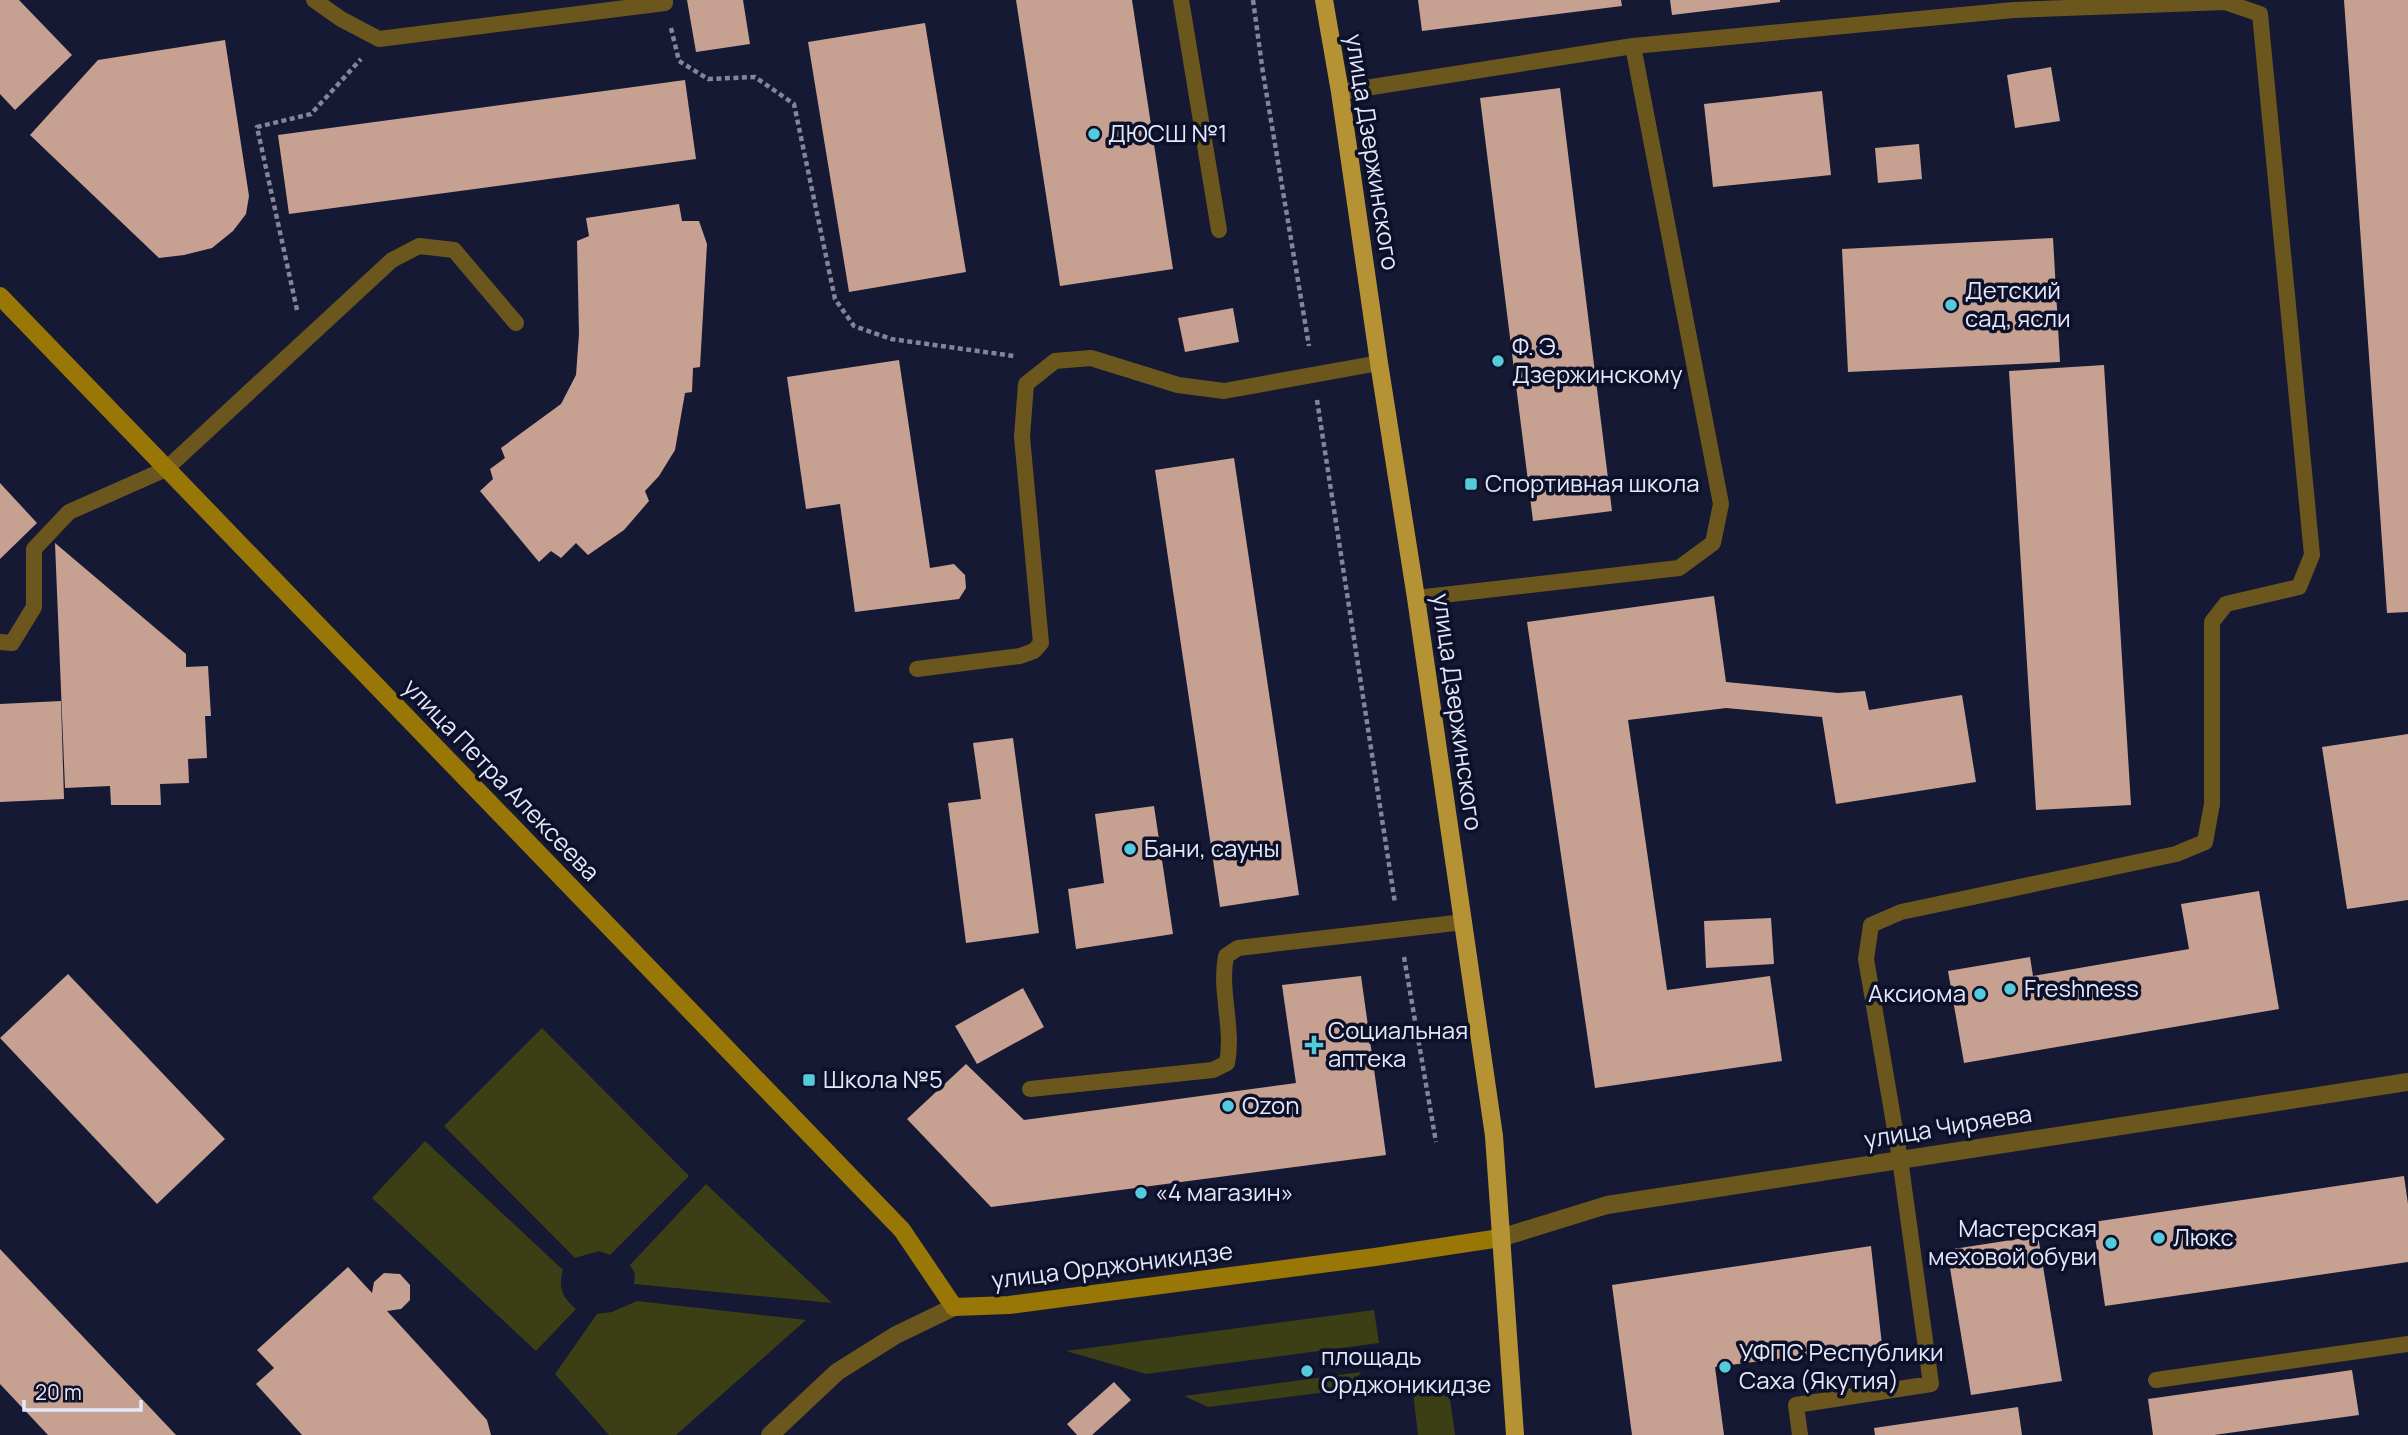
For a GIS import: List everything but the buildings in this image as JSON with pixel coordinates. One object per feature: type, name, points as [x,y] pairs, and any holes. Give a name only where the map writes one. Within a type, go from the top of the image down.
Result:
[{"type":"main road","name":"улица Дзержинского","points":[[1324,0],[1416,598],[1493,1136],[1515,1435]]},
{"type":"main road","name":"улица Петра Алексеева","points":[[0,296],[902,1230],[954,1307]]},
{"type":"main road","name":"улица Орджоникидзе","points":[[954,1307],[1009,1305],[1500,1238]]},
{"type":"street","name":"улица Чиряева","points":[[1500,1238],[1607,1205],[2408,1082]]},
{"type":"street","name":"улица Орджоникидзе","points":[[770,1435],[837,1373],[896,1335],[954,1307]]},
{"type":"lane","points":[[314,0],[341,19],[379,39],[665,1]]},
{"type":"lane","points":[[1181,0],[1219,230]]},
{"type":"lane","points":[[1340,92],[1633,46],[2013,5],[2225,2],[2259,7],[2312,555],[2299,587],[2226,604],[2212,622],[2212,804],[2205,842],[2176,854],[1901,912],[1871,925],[1866,959],[1900,1159],[1931,1384],[1796,1405],[1800,1435]]},
{"type":"lane","points":[[1416,598],[1679,568],[1713,543],[1721,504],[1633,46]]},
{"type":"lane","points":[[0,642],[12,643],[34,607],[34,549],[69,512],[166,469],[392,260],[419,246],[454,250],[516,323]]},
{"type":"lane","points":[[917,669],[1020,656],[1034,651],[1041,643],[1022,437],[1026,384],[1055,361],[1090,358],[1178,385],[1224,391],[1379,363]]},
{"type":"lane","points":[[1030,1090],[1213,1070],[1227,1063],[1230,1048],[1223,971],[1226,956],[1238,948],[1464,922]]},
{"type":"lane","points":[[2156,1380],[2408,1344]]},
{"type":"path","points":[[1253,0],[1399,930],[1436,1142]]},
{"type":"path","points":[[665,1],[680,61],[708,79],[755,77],[794,104],[835,299],[854,326],[891,339],[1055,361]]},
{"type":"path","points":[[304,341],[257,127],[311,114],[379,39]]},
{"type":"green space","points":[[542,1028],[689,1176],[610,1255],[599,1251],[575,1258],[444,1126]]},
{"type":"green space","points":[[425,1141],[563,1270],[562,1292],[576,1309],[536,1351],[372,1198]]},
{"type":"green space","points":[[706,1184],[832,1303],[634,1284],[635,1274],[630,1265]]},
{"type":"green space","points":[[637,1301],[806,1320],[676,1435],[609,1435],[555,1374],[597,1314],[612,1312]]},
{"type":"green space","points":[[1374,1310],[1379,1343],[1146,1374],[1066,1351]]},
{"type":"green space","points":[[1361,1372],[1350,1389],[1208,1407],[1184,1396]]},
{"type":"green space","points":[[1447,1378],[1455,1435],[1418,1435],[1412,1384]]},
{"type":"place","name":"ДЮСШ №1","points":[[1094,134]]},
{"type":"place","name":"Детский сад, ясли","points":[[1951,305]]},
{"type":"place","name":"Ф. Э. Дзержинскому","points":[[1498,361]]},
{"type":"place","name":"Спортивная школа","points":[[1471,484]]},
{"type":"place","name":"Бани, сауны","points":[[1130,849]]},
{"type":"place","name":"Freshness","points":[[2010,989]]},
{"type":"place","name":"Аксиома","points":[[1980,994]]},
{"type":"place","name":"Социальная аптека","points":[[1314,1045]]},
{"type":"place","name":"Школа №5","points":[[809,1080]]},
{"type":"place","name":"Ozon","points":[[1228,1106]]},
{"type":"place","name":"«4 магазин»","points":[[1141,1193]]},
{"type":"place","name":"Люкс","points":[[2159,1238]]},
{"type":"place","name":"Мастерская меховой обуви","points":[[2111,1243]]},
{"type":"place","name":"УФПС Республики Саха (Якутия)","points":[[1725,1367]]},
{"type":"place","name":"площадь Орджоникидзе","points":[[1307,1371]]}]
